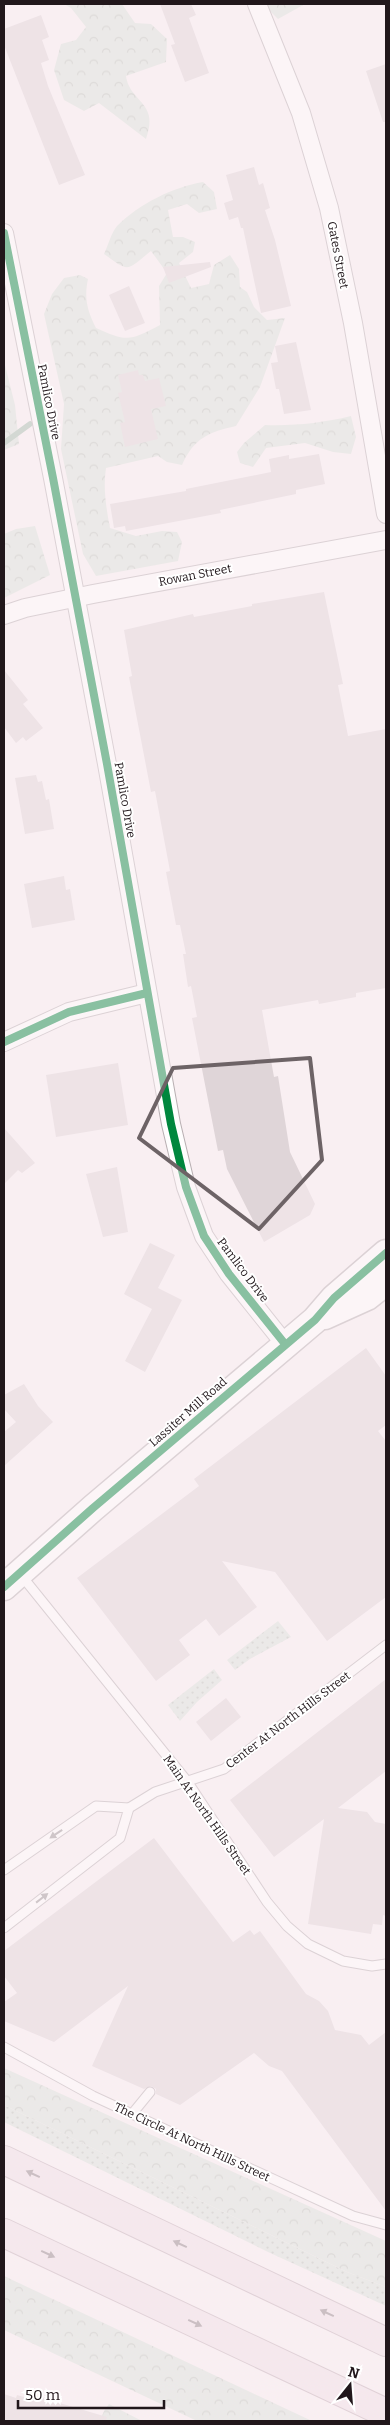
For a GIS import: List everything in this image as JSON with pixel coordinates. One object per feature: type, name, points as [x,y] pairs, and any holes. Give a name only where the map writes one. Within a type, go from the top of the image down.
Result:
[{"type":"highway","points":[[4,2160],[386,2342]]},
{"type":"highway","points":[[4,2233],[386,2413]]},
{"type":"highway","points":[[357,2328],[386,2335]]},
{"type":"main road","name":"Lassiter Mill Road","points":[[12,1580],[315,1320],[334,1298],[386,1252]]},
{"type":"main road","name":"Lassiter Mill Road","points":[[315,1320],[377,1293]]},
{"type":"street","name":"Gates Street","points":[[257,4],[301,113],[329,208],[354,332],[386,514]]},
{"type":"street","name":"Pamlico Drive","points":[[4,233],[109,773],[147,993],[184,1178],[204,1236],[229,1274],[285,1344]]},
{"type":"street","name":"Rowan Street","points":[[4,614],[75,598],[386,540]]},
{"type":"street","points":[[4,1042],[69,1012],[147,993]]},
{"type":"lane","name":"Main At North Hills Street","points":[[12,1580],[187,1781],[267,1902],[287,1926],[308,1944],[343,1961],[372,1966],[386,1964]]},
{"type":"lane","name":"Center At North Hills Street","points":[[129,1808],[155,1792],[224,1769],[386,1645]]},
{"type":"lane","points":[[4,1870],[96,1806],[129,1808],[120,1838],[4,1928]]},
{"type":"lane","name":"The Circle At North Hills Street","points":[[4,2047],[93,2096],[353,2216],[386,2225]]},
{"type":"lane","points":[[132,2114],[150,2092]]},
{"type":"highlighted area","points":[[310,1058],[322,1160],[259,1229],[139,1138],[173,1068]]},
{"type":"green space","points":[[64,4],[122,4],[135,23],[151,24],[167,39],[166,62],[126,76],[133,92],[147,110],[149,127],[146,139],[99,103],[84,111],[64,100],[54,70],[61,44],[76,40],[86,27],[71,8]]},
{"type":"green space","points":[[263,4],[305,4],[278,19]]},
{"type":"green space","points":[[203,182],[214,192],[217,209],[199,213],[187,204],[168,210],[173,237],[183,237],[195,242],[193,252],[179,263],[191,288],[209,284],[214,265],[230,255],[239,269],[240,287],[247,292],[254,307],[267,320],[285,318],[260,387],[236,426],[210,434],[197,442],[182,465],[167,462],[158,456],[106,468],[105,498],[110,528],[136,536],[162,531],[177,532],[182,542],[178,561],[96,576],[83,554],[61,449],[64,404],[44,314],[52,294],[64,278],[80,275],[88,279],[87,304],[96,328],[115,336],[128,338],[135,337],[160,325],[159,286],[167,273],[151,251],[137,263],[128,267],[124,267],[104,254],[115,229],[126,218],[168,192]]},
{"type":"green space","points":[[4,361],[15,405],[19,444],[4,450]]},
{"type":"green space","points":[[351,416],[356,437],[351,454],[333,452],[305,443],[266,448],[253,467],[240,463],[237,452],[244,443],[265,425],[308,424]]},
{"type":"green space","points":[[35,526],[50,575],[4,598],[4,534],[16,529]]},
{"type":"green space","points":[[278,1621],[291,1637],[250,1659],[235,1670],[227,1660]]},
{"type":"green space","points":[[214,1669],[222,1680],[197,1702],[180,1721],[168,1705]]},
{"type":"green space","points":[[4,2068],[386,2241],[386,2287],[347,2272],[4,2105]]},
{"type":"green space","points":[[4,2105],[347,2272],[386,2287],[386,2306],[268,2252],[4,2122]]},
{"type":"green space","points":[[4,2276],[312,2421],[197,2421],[4,2330]]},
{"type":"green space","points":[[109,2404],[142,2421],[100,2421]]},
{"type":"building","points":[[160,4],[191,4],[196,15],[189,18],[209,73],[185,82],[171,45],[175,44]]},
{"type":"building","points":[[41,15],[49,37],[42,40],[49,60],[41,63],[48,86],[85,175],[59,185],[4,45],[4,29]]},
{"type":"building","points":[[386,64],[386,122],[383,122],[366,71]]},
{"type":"building","points":[[254,167],[259,185],[263,183],[270,208],[265,210],[275,240],[291,306],[261,313],[243,228],[241,228],[238,217],[229,220],[224,203],[233,200],[226,175]]},
{"type":"building","points":[[210,262],[211,267],[169,283],[163,267]]},
{"type":"building","points":[[129,286],[145,323],[125,331],[109,295]]},
{"type":"building","points":[[296,342],[311,410],[284,414],[279,389],[276,389],[271,363],[278,362],[275,346]]},
{"type":"building","points":[[138,370],[139,375],[143,375],[145,381],[159,378],[166,406],[151,409],[158,439],[125,447],[120,423],[125,422],[118,393],[122,392],[118,375]]},
{"type":"building","points":[[319,454],[325,484],[296,490],[296,494],[220,510],[221,513],[126,531],[125,526],[114,528],[110,504],[186,491],[186,489],[271,472],[269,459],[289,455],[289,459]]},
{"type":"building","points":[[324,592],[343,684],[338,685],[348,736],[386,729],[386,988],[356,993],[356,997],[319,1004],[318,1000],[262,1010],[274,1077],[278,1076],[290,1152],[315,1204],[310,1215],[264,1242],[227,1169],[223,1150],[218,1151],[192,1018],[197,1017],[191,986],[188,987],[183,954],[186,954],[180,925],[176,925],[166,872],[170,871],[155,791],[151,792],[129,677],[132,676],[124,630],[193,614],[194,617],[252,606],[252,604]]},
{"type":"building","points":[[4,670],[28,700],[23,704],[43,728],[26,741],[23,737],[16,743],[4,727]]},
{"type":"building","points":[[36,775],[38,782],[42,781],[46,800],[49,799],[54,829],[25,834],[15,778]]},
{"type":"building","points":[[64,876],[66,890],[70,889],[75,920],[32,928],[24,884]]},
{"type":"building","points":[[118,1063],[128,1125],[56,1137],[46,1075]]},
{"type":"building","points":[[4,1128],[35,1163],[22,1173],[18,1170],[4,1184]]},
{"type":"building","points":[[117,1167],[128,1232],[103,1237],[86,1174]]},
{"type":"building","points":[[150,1243],[175,1255],[158,1288],[182,1300],[145,1372],[125,1361],[152,1309],[124,1294]]},
{"type":"building","points":[[366,1348],[386,1376],[386,1425],[378,1431],[386,1441],[386,1597],[327,1641],[275,1572],[222,1561],[257,1607],[219,1636],[206,1619],[179,1640],[190,1655],[156,1681],[77,1578],[199,1486],[194,1479]]},
{"type":"building","points":[[24,1384],[38,1406],[53,1422],[4,1466],[4,1432],[16,1422],[4,1409],[4,1395]]},
{"type":"building","points":[[386,1679],[386,1771],[338,1808],[367,1812],[375,1822],[386,1824],[386,1916],[383,1915],[382,1925],[373,1924],[371,1934],[308,1924],[324,1819],[274,1857],[230,1800]]},
{"type":"building","points":[[226,1698],[241,1717],[211,1741],[196,1722]]},
{"type":"building","points":[[154,1838],[233,1942],[250,1930],[254,1935],[260,1931],[306,1994],[319,2001],[328,2011],[335,2030],[361,2035],[369,2045],[386,2032],[386,2211],[282,2071],[269,2066],[254,2053],[180,2105],[156,2094],[156,2089],[151,2086],[144,2089],[92,2066],[128,1986],[54,2042],[4,2021],[4,2002],[17,1993],[4,1976],[4,1951]]},
{"type":"building","points":[[26,2393],[107,2417],[106,2421],[4,2421],[4,2394],[16,2398],[17,2395],[24,2397]]},
{"type":"waterway","points":[[4,443],[30,424]]},
{"type":"cycle path","points":[[4,233],[107,764],[171,1124],[186,1187],[204,1236],[229,1274],[285,1344]]},
{"type":"cycle path","points":[[4,1042],[69,1012],[147,993]]},
{"type":"cycle path","points":[[4,1587],[93,1508],[315,1320],[334,1298],[386,1253]]}]
